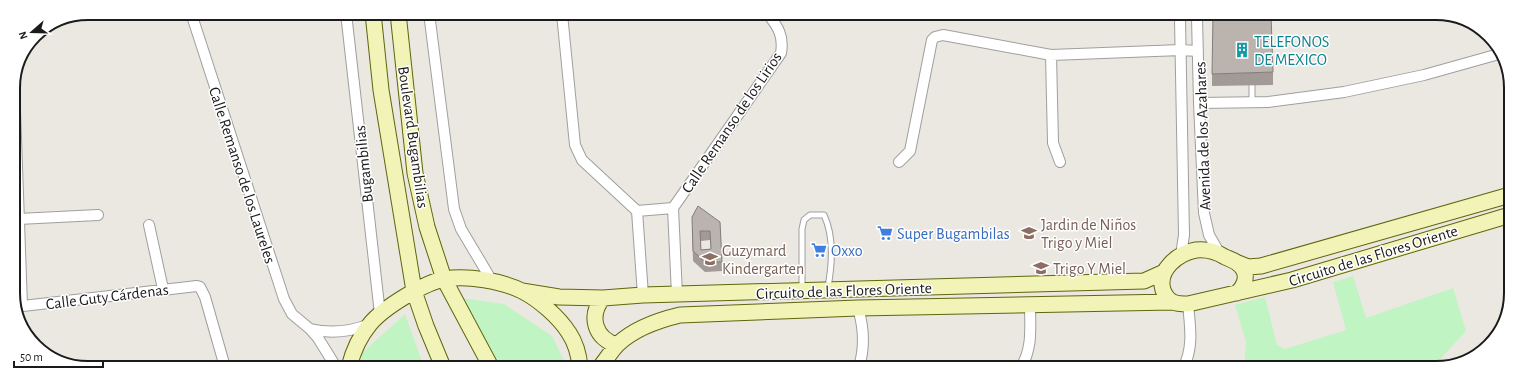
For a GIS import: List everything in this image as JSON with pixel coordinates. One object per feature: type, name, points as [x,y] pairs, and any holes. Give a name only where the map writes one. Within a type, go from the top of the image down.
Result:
[{"type":"street","name":"Calle Remanso de los Laureles","points":[[193,20],[284,300],[292,314],[310,329],[325,348],[333,361]]},
{"type":"street","name":"Bugambilias","points":[[347,20],[375,319]]},
{"type":"street","name":"Boulevard Bugambilias","points":[[374,20],[381,90],[414,291],[441,361]]},
{"type":"street","name":"Boulevard Bugambilias","points":[[399,20],[415,173],[427,228],[444,279],[488,361]]},
{"type":"street","name":"Boulevard Bugambilias","points":[[430,20],[454,209],[461,229],[492,281]]},
{"type":"street","points":[[563,20],[573,136],[578,153],[582,160],[637,211],[643,295]]},
{"type":"street","name":"Calle Remanso de los Lirios","points":[[677,295],[673,208],[781,53],[783,42],[779,31],[772,20]]},
{"type":"street","name":"Avenida de los Azahares","points":[[1180,20],[1184,235],[1181,255]]},
{"type":"street","name":"Avenida de los Azahares","points":[[1196,20],[1204,213],[1209,235],[1220,254]]},
{"type":"street","points":[[899,162],[910,151],[932,40],[935,37],[943,36],[1052,55],[1181,50],[1198,52]]},
{"type":"street","points":[[1052,55],[1053,143],[1060,162]]},
{"type":"street","points":[[1199,103],[1268,102],[1344,92],[1424,75],[1495,55]]},
{"type":"street","name":"Circuito de las Flores Oriente","points":[[1238,263],[1248,267],[1261,266],[1504,197]]},
{"type":"street","name":"Calle Remanso de los Lirios","points":[[637,211],[673,208]]},
{"type":"street","points":[[20,219],[98,215]]},
{"type":"street","name":"Circuito de las Flores Oriente","points":[[1236,293],[1292,280],[1504,217]]},
{"type":"street","points":[[149,225],[163,289]]},
{"type":"street","points":[[1196,250],[1220,254],[1238,263],[1244,271],[1245,277],[1243,286],[1236,293],[1188,304],[1172,302],[1164,293],[1162,282],[1164,272],[1171,263],[1181,255],[1196,250]]},
{"type":"street","name":"Circuito de las Flores Oriente","points":[[522,291],[559,297],[603,298],[643,295],[1144,281],[1164,272]]},
{"type":"street","points":[[310,329],[330,332],[350,331],[375,319],[414,291],[444,279],[464,278],[492,281],[522,291],[548,310],[570,334],[579,361]]},
{"type":"street","name":"Calle Guty Cárdenas","points":[[21,307],[163,289],[193,286],[200,287],[205,297],[223,361]]},
{"type":"street","points":[[603,298],[596,308],[596,326],[602,336],[611,343],[617,345]]},
{"type":"street","name":"Circuito de las Flores Oriente","points":[[605,361],[617,345],[632,334],[665,319],[680,315],[858,308],[1172,302]]},
{"type":"street","points":[[1024,361],[1029,347],[1030,304]]},
{"type":"street","points":[[1186,361],[1191,340],[1188,304]]},
{"type":"street","points":[[858,308],[864,338],[860,361]]},
{"type":"street","points":[[351,361],[358,342],[375,319]]},
{"type":"lane","points":[[1252,78],[1252,103]]},
{"type":"lane","points":[[802,291],[802,229],[804,220],[810,215],[824,215],[828,224],[832,259],[828,290]]},
{"type":"green space","points":[[1353,276],[1366,318],[1453,288],[1466,331],[1438,361],[1245,361],[1246,342],[1235,305],[1265,297],[1277,345],[1285,349],[1346,330],[1333,282]]},
{"type":"green space","points":[[461,298],[504,304],[552,336],[564,361],[495,361]]},
{"type":"green space","points":[[405,314],[422,361],[360,361],[361,354]]},
{"type":"building","name":"TELEFONOS DE MEXICO","points":[[1213,20],[1271,20],[1273,72],[1212,74]]},
{"type":"building","points":[[698,206],[720,222],[722,262],[705,262],[693,251],[692,217]],"holes":[[[700,231],[710,231],[711,249],[701,250]]]},
{"type":"place","name":"TELEFONOS DE MEXICO","points":[[1242,50]]},
{"type":"place","name":"Super Bugambilas","points":[[885,233]]},
{"type":"place","name":"Jardin de Niños Trigo y Miel","points":[[1029,233]]},
{"type":"place","name":"Oxxo","points":[[819,250]]},
{"type":"place","name":"Guzymard Kindergarten","points":[[710,259]]},
{"type":"place","name":"Trigo Y Miel","points":[[1041,268]]}]
